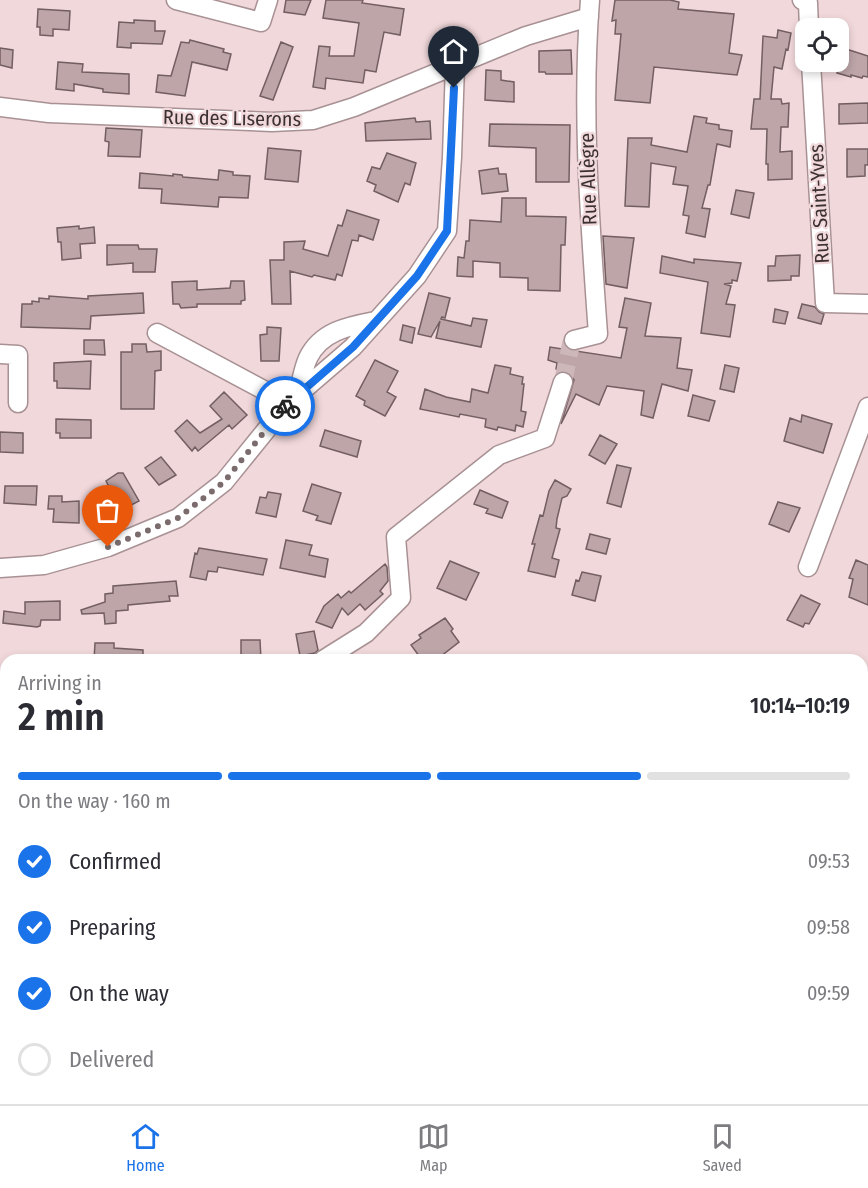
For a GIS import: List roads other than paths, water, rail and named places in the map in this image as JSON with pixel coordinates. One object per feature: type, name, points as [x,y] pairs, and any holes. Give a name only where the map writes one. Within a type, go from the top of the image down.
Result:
[{"type":"street","points":[[176,0],[261,22],[268,0]]},
{"type":"street","points":[[802,0],[808,3],[809,18]]},
{"type":"street","name":"Rue des Liserons","points":[[0,107],[48,113],[261,122],[313,120],[354,107],[589,9]]},
{"type":"street","name":"Rue Allègre","points":[[574,340],[597,334],[587,184],[585,94],[589,9]]},
{"type":"street","points":[[0,568],[44,564],[98,550],[178,518],[224,482],[293,399],[353,347],[417,276],[447,231],[455,65]]},
{"type":"street","name":"Rue Saint-Yves","points":[[812,72],[825,303],[868,304]]},
{"type":"street","points":[[293,399],[308,357],[327,334],[375,321]]},
{"type":"street","points":[[157,333],[293,399]]},
{"type":"street","points":[[0,354],[18,355],[18,403]]},
{"type":"street","points":[[333,654],[366,633],[401,598],[396,537],[499,455],[545,438],[563,382]]},
{"type":"street","points":[[808,567],[868,407]]},
{"type":"tunnel","points":[[563,382],[571,344],[574,340]]}]
